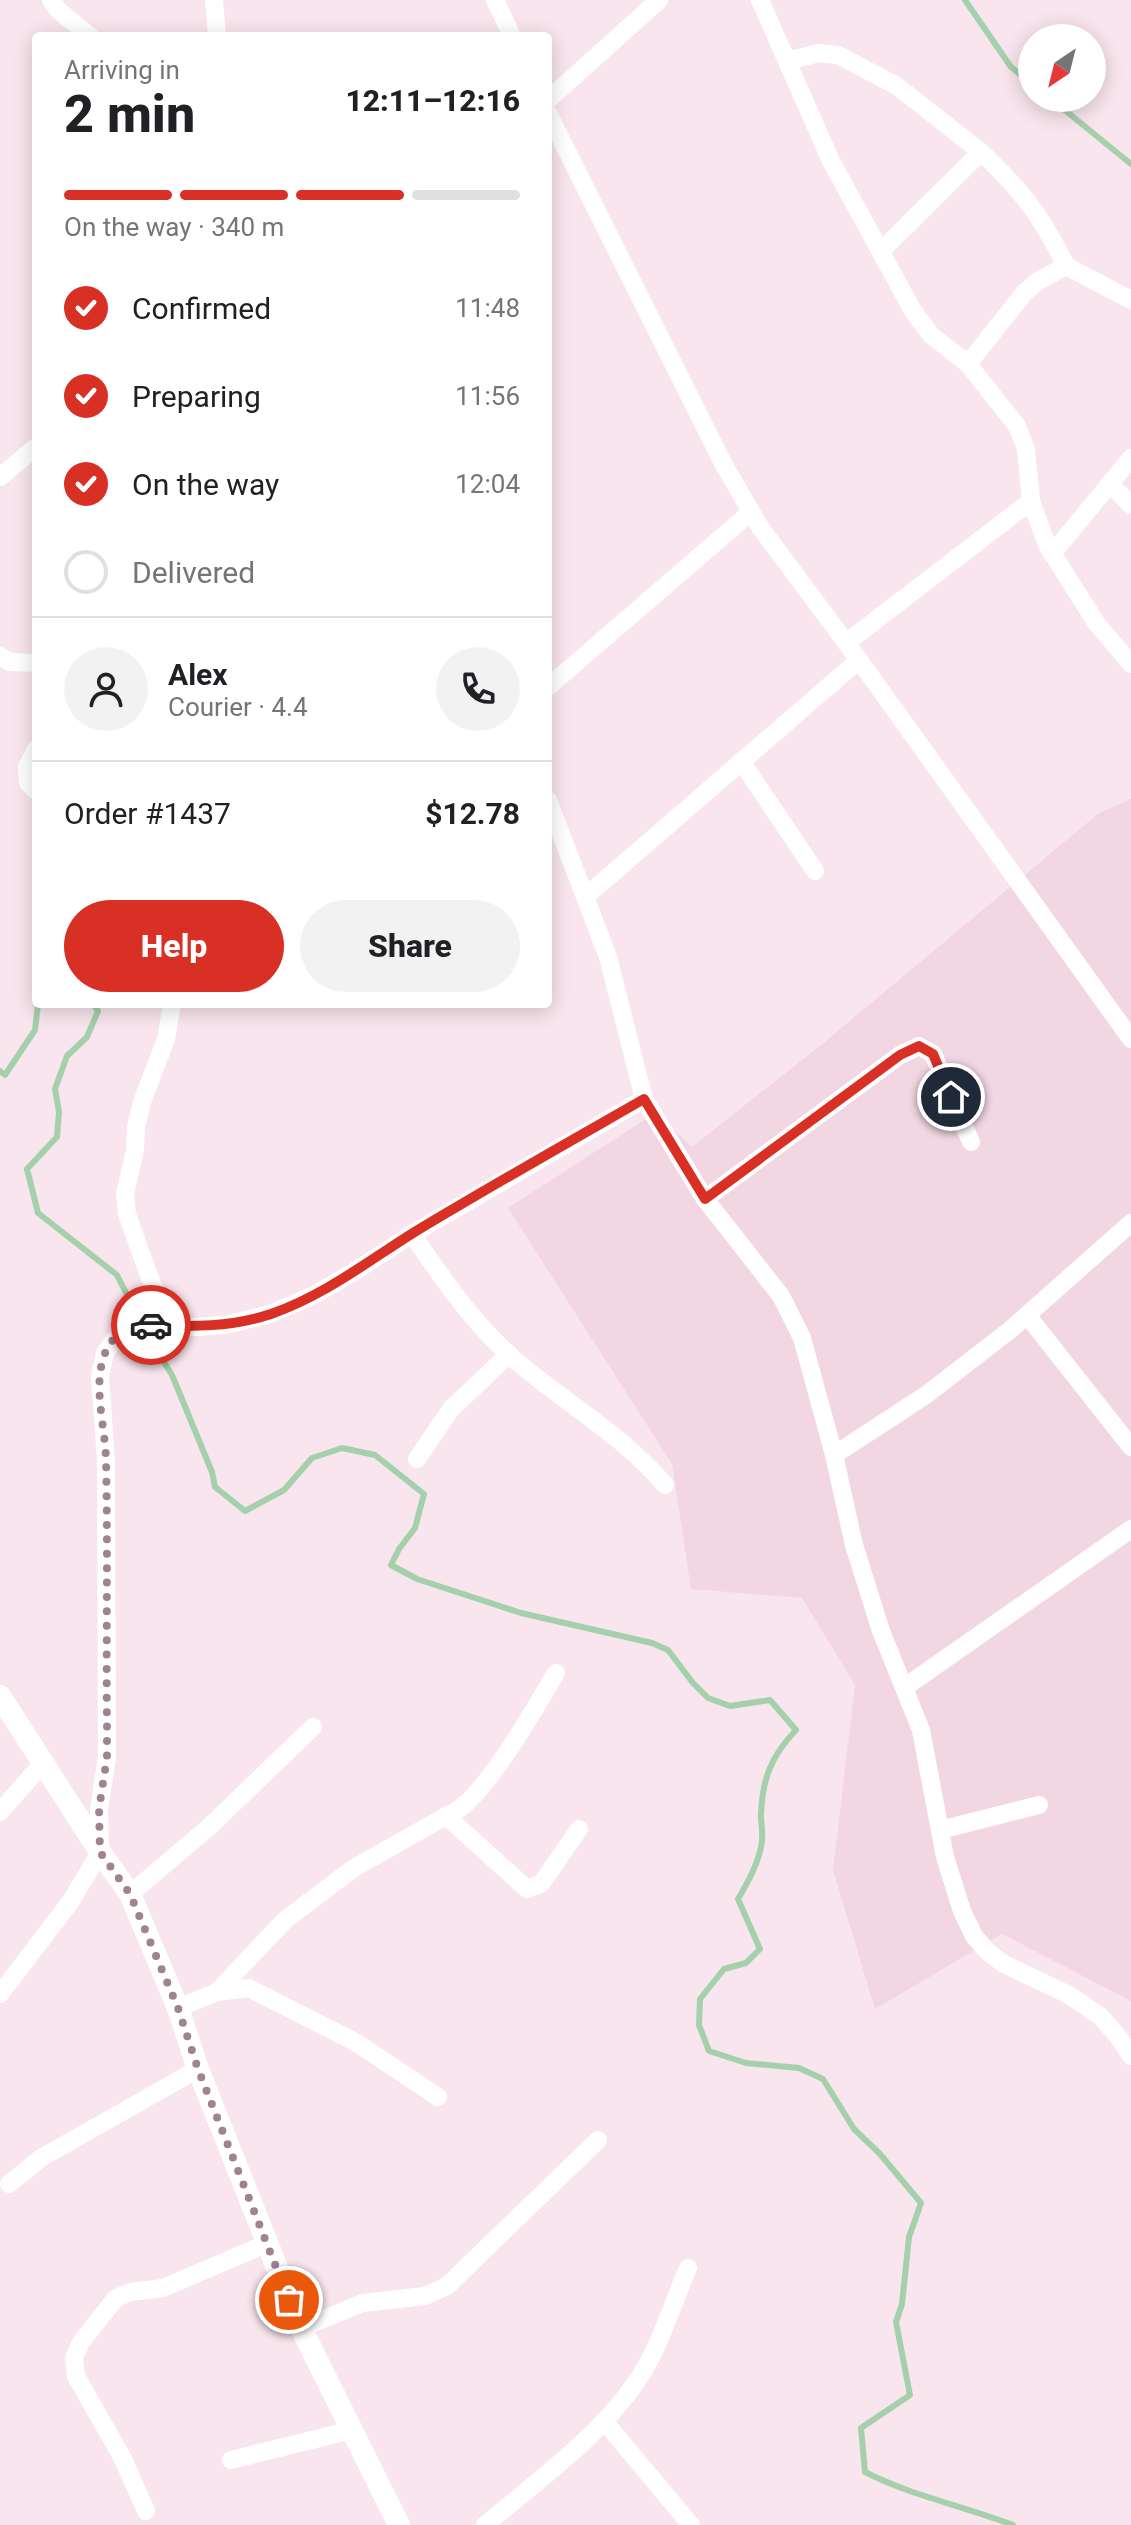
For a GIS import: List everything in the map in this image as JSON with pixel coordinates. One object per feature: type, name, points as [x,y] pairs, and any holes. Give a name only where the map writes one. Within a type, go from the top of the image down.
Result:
[{"type":"street","points":[[51,0],[59,11],[85,32]]},
{"type":"street","points":[[214,0],[217,32]]},
{"type":"street","points":[[495,0],[510,32]]},
{"type":"street","points":[[552,96],[659,0]]},
{"type":"street","points":[[760,0],[831,161],[881,251],[922,324],[968,364],[1017,426],[1026,449],[1031,501],[1052,554],[1097,624],[1131,664]]},
{"type":"street","points":[[787,61],[819,53],[838,55],[897,86],[981,152],[1029,201],[1066,266],[1131,300]]},
{"type":"street","points":[[552,121],[724,465],[751,512],[1131,1039]]},
{"type":"street","points":[[881,251],[981,152]]},
{"type":"street","points":[[968,364],[1024,293],[1038,281],[1066,266]]},
{"type":"street","points":[[0,477],[32,450]]},
{"type":"street","points":[[1052,554],[1131,458]]},
{"type":"street","points":[[1110,484],[1131,505]]},
{"type":"street","points":[[846,643],[1031,501]]},
{"type":"street","points":[[552,684],[751,512]]},
{"type":"street","points":[[0,656],[15,663],[32,663]]},
{"type":"street","points":[[585,897],[859,660]]},
{"type":"street","points":[[32,757],[27,767],[28,783],[32,787]]},
{"type":"street","points":[[741,761],[815,871]]},
{"type":"street","points":[[555,834],[585,897],[608,957],[644,1099],[705,1199],[765,1275],[794,1319],[802,1338],[865,1584],[925,1742],[948,1870],[974,1936],[1004,1964],[1069,1995],[1100,2016],[1131,2056]]},
{"type":"street","points":[[167,1326],[127,1214],[125,1194],[142,1102],[166,1039],[171,1008]]},
{"type":"street","points":[[705,1199],[900,1055],[919,1046],[933,1054],[971,1142]]},
{"type":"street","points":[[0,1994],[71,1901],[100,1852],[99,1809],[107,1757],[106,1461],[100,1376],[105,1353],[118,1335],[136,1324],[225,1325],[270,1314],[314,1295],[412,1234],[644,1099]]},
{"type":"street","points":[[834,1455],[926,1395],[1027,1315],[1131,1223]]},
{"type":"street","points":[[412,1234],[458,1299],[509,1354],[628,1447],[665,1485]]},
{"type":"street","points":[[1027,1315],[1131,1446]]},
{"type":"street","points":[[417,1459],[451,1409],[509,1354]]},
{"type":"street","points":[[905,1687],[1131,1529]]},
{"type":"street","points":[[217,1992],[296,1911],[354,1868],[456,1813],[498,1767],[556,1673]]},
{"type":"street","points":[[0,1696],[130,1894],[178,2008],[198,2069],[301,2328],[399,2525]]},
{"type":"street","points":[[130,1894],[208,1828],[313,1727]]},
{"type":"street","points":[[0,1812],[43,1763]]},
{"type":"street","points":[[940,1830],[1039,1805]]},
{"type":"street","points":[[446,1816],[527,1889],[541,1884],[579,1829]]},
{"type":"street","points":[[178,2008],[217,1992],[249,1988],[357,2043],[438,2097]]},
{"type":"street","points":[[9,2184],[41,2158],[198,2069]]},
{"type":"street","points":[[301,2328],[363,2303],[425,2296],[447,2286],[598,2140]]},
{"type":"street","points":[[146,2511],[123,2459],[76,2376],[74,2358],[81,2342],[116,2298],[131,2292],[163,2288],[266,2244]]},
{"type":"street","points":[[485,2525],[604,2421],[637,2381],[648,2363],[688,2268]]},
{"type":"street","points":[[604,2421],[691,2525]]},
{"type":"street","points":[[231,2460],[352,2430]]},
{"type":"shaded area","points":[[1131,799],[1131,2001],[1002,1934],[875,2009],[833,1870],[855,1685],[802,1598],[691,1589],[672,1464],[508,1208],[655,1113],[692,1147],[821,1045],[1099,813]]},
{"type":"waterway","points":[[965,0],[1018,73]]},
{"type":"waterway","points":[[1067,112],[1131,164]]},
{"type":"waterway","points":[[0,1071],[5,1075],[35,1030],[38,1008]]},
{"type":"waterway","points":[[96,1008],[98,1011],[87,1037],[67,1056],[55,1089],[59,1112],[57,1137],[27,1169],[38,1213],[117,1275],[146,1333],[172,1375],[212,1472],[215,1487],[245,1511],[284,1490],[312,1458],[342,1448],[375,1455],[424,1494],[415,1528],[391,1565],[417,1579],[521,1613],[652,1643],[668,1650],[708,1698],[730,1706],[770,1700],[796,1730],[780,1749],[766,1780],[761,1847],[755,1867],[738,1899],[760,1949],[746,1963],[724,1969],[700,1999],[699,2025],[709,2051],[746,2063],[799,2068],[823,2079],[854,2129],[880,2154],[921,2203],[909,2237],[902,2304],[896,2322],[910,2395],[861,2428],[865,2472],[901,2488],[1013,2525]]},
{"type":"way so far","points":[[151,1325],[136,1324],[118,1335],[105,1353],[100,1376],[106,1461],[107,1757],[99,1809],[100,1852],[130,1894],[178,2008],[198,2069],[289,2300]]},
{"type":"route","points":[[151,1325],[225,1325],[270,1314],[314,1295],[412,1234],[644,1099],[705,1199],[900,1055],[919,1046],[933,1054],[951,1097]]}]
